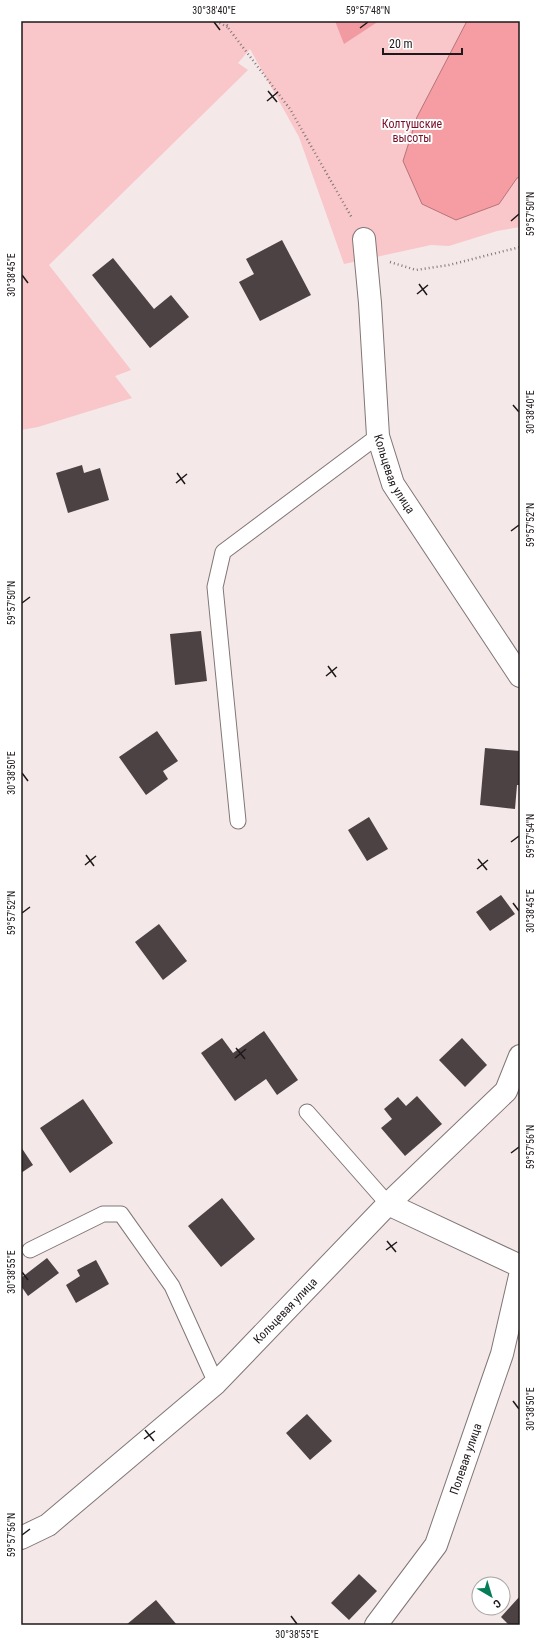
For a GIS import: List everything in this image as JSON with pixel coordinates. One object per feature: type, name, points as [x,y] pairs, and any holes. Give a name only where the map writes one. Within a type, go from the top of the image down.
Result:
[{"type":"street","name":"Кольцевая улица","points":[[364,239],[370,304],[378,436],[393,484],[520,676]]},
{"type":"street","name":"Кольцевая улица","points":[[21,1538],[48,1525],[216,1383],[388,1204],[506,1091],[520,1056]]},
{"type":"street","points":[[388,1204],[520,1266]]},
{"type":"street","name":"Полевая улица","points":[[376,1625],[436,1545],[502,1354],[520,1276]]},
{"type":"lane","points":[[238,821],[215,587],[223,552],[378,436]]},
{"type":"lane","points":[[307,1112],[388,1204]]},
{"type":"lane","points":[[30,1250],[103,1214],[121,1214],[172,1286],[216,1383]]},
{"type":"path","points":[[216,21],[229,29]]},
{"type":"path","points":[[225,21],[229,29],[290,109],[364,239],[385,260],[416,270],[449,265],[520,247]]},
{"type":"green space","name":"Колтушские высоты","points":[[21,21],[520,21],[520,227],[497,231],[449,246],[431,245],[344,264],[299,137],[250,49],[238,63],[248,70],[49,265],[131,370],[115,376],[132,398],[38,427],[21,430]]},
{"type":"shaded area","points":[[335,21],[379,21],[344,44]]},
{"type":"shaded area","points":[[467,21],[520,21],[520,177],[517,178],[499,204],[456,220],[422,204],[403,161],[417,117]]},
{"type":"building","points":[[282,240],[311,295],[260,321],[239,282],[254,274],[246,259]]},
{"type":"building","points":[[113,258],[154,309],[171,295],[189,317],[150,348],[92,275]]},
{"type":"building","points":[[82,465],[84,473],[100,468],[109,500],[68,513],[56,473]]},
{"type":"building","points":[[201,631],[207,681],[175,685],[170,634]]},
{"type":"building","points":[[157,731],[178,761],[163,771],[168,779],[146,795],[119,757]]},
{"type":"building","points":[[485,748],[520,751],[520,785],[517,785],[515,809],[480,805]]},
{"type":"building","points":[[369,817],[388,849],[367,861],[348,830]]},
{"type":"building","points":[[501,895],[515,914],[490,931],[476,912]]},
{"type":"building","points":[[159,924],[187,961],[163,980],[135,942]]},
{"type":"building","points":[[264,1031],[298,1080],[277,1095],[266,1079],[235,1101],[201,1053],[222,1038],[233,1053]]},
{"type":"building","points":[[462,1038],[487,1065],[465,1087],[439,1060]]},
{"type":"building","points":[[417,1096],[442,1124],[405,1156],[381,1128],[392,1119],[384,1109],[398,1097],[406,1106]]},
{"type":"building","points":[[83,1099],[113,1143],[70,1173],[40,1128]]},
{"type":"building","points":[[21,1147],[33,1165],[21,1173]]},
{"type":"building","points":[[222,1198],[255,1239],[221,1267],[188,1226]]},
{"type":"building","points":[[47,1258],[59,1273],[28,1296],[21,1286],[21,1278]]},
{"type":"building","points":[[96,1260],[109,1284],[76,1303],[66,1285],[80,1276],[77,1270]]},
{"type":"building","points":[[307,1414],[332,1441],[310,1460],[286,1433]]},
{"type":"building","points":[[359,1574],[377,1591],[349,1620],[331,1603]]},
{"type":"building","points":[[520,1596],[520,1625],[509,1625],[501,1617],[511,1616],[511,1606]]},
{"type":"building","points":[[156,1600],[177,1625],[126,1625]]}]
